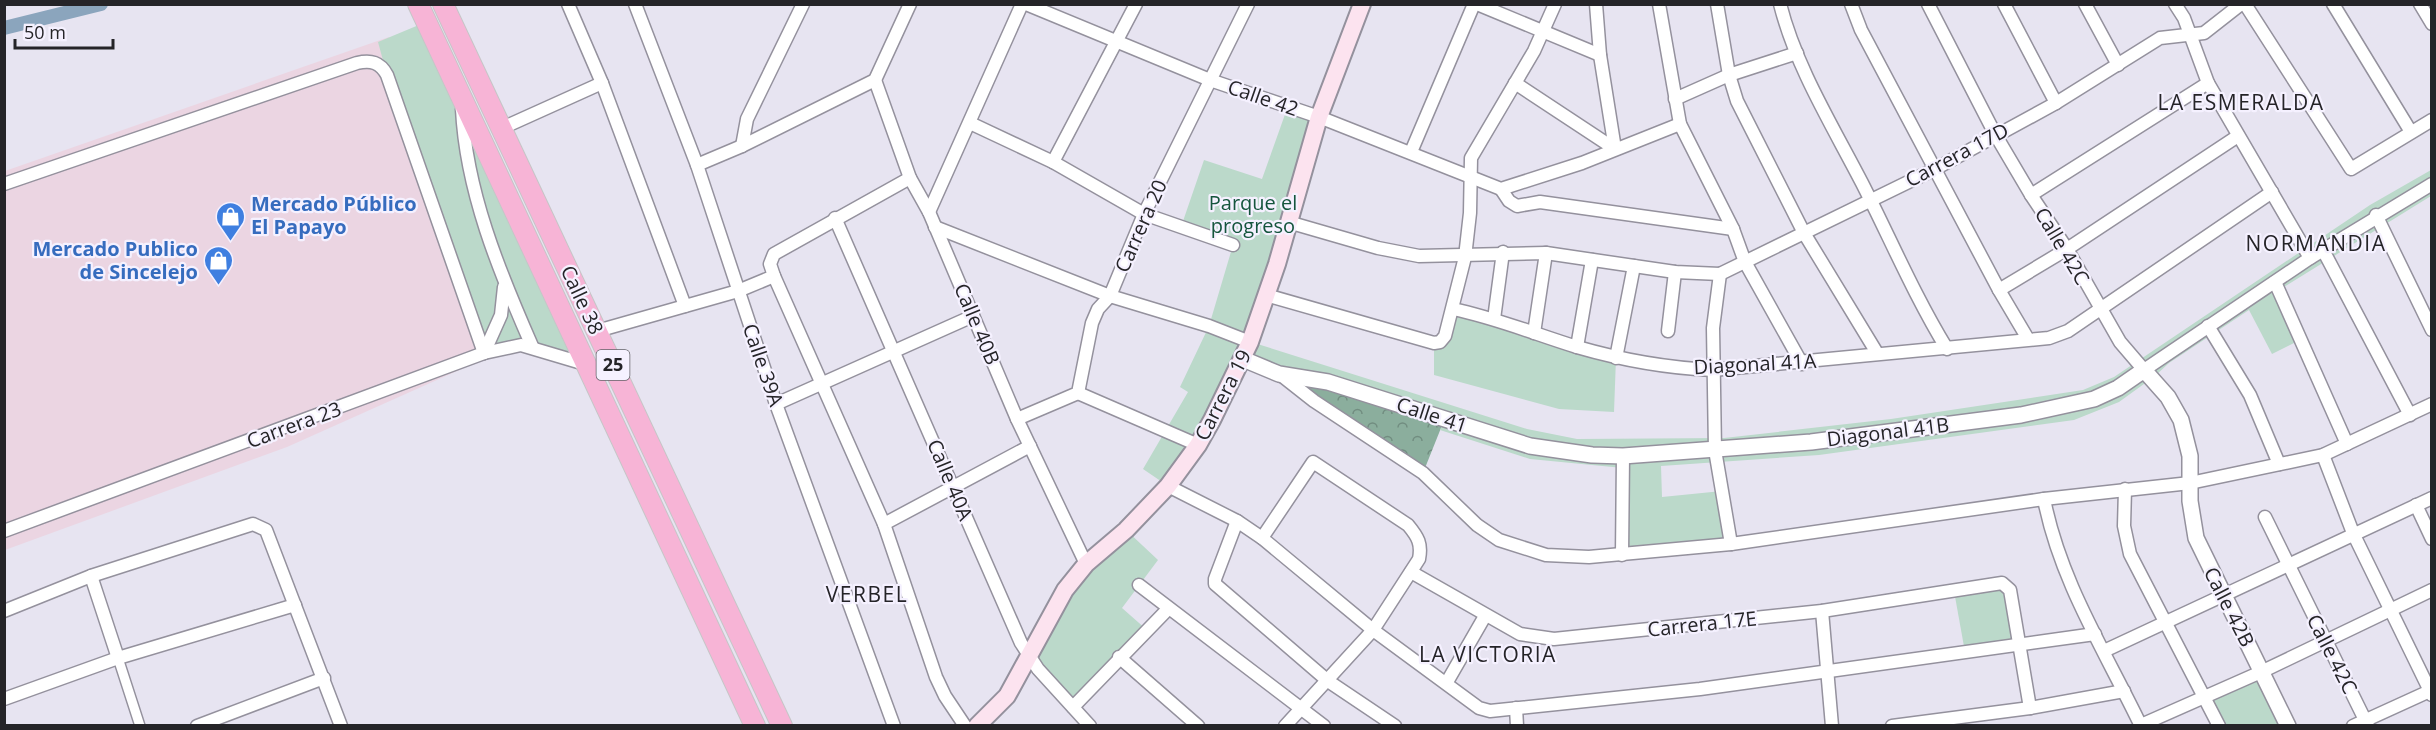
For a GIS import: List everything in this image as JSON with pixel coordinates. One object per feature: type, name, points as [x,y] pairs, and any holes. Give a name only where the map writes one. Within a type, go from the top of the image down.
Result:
[{"type":"highway","name":"Calle 38","points":[[418,4],[755,726]]},
{"type":"highway","name":"Calle 38","points":[[444,4],[500,129],[782,726]]},
{"type":"main road","name":"Carrera 19","points":[[977,726],[1007,696],[1053,609],[1086,564],[1126,530],[1167,486],[1198,445],[1250,342],[1319,117],[1362,4]]},
{"type":"street","points":[[568,4],[602,83],[686,306]]},
{"type":"street","name":"Calle 39A","points":[[635,4],[697,165],[776,404],[894,726]]},
{"type":"street","points":[[742,146],[747,119],[803,4]]},
{"type":"street","points":[[697,165],[742,146],[875,80],[910,4]]},
{"type":"street","points":[[929,212],[1024,4]]},
{"type":"street","name":"Calle 42","points":[[1024,4],[1210,80],[1412,152],[1501,189],[1509,201],[1517,206],[1539,202],[1733,229]]},
{"type":"street","points":[[1053,162],[1136,4]]},
{"type":"street","name":"Carrera 20","points":[[1078,393],[1092,323],[1098,309],[1110,296],[1144,214],[1248,4]]},
{"type":"street","points":[[1412,152],[1475,4],[1600,55]]},
{"type":"street","points":[[1266,295],[1434,343],[1440,342],[1445,336],[1453,309],[1465,257],[1470,213],[1471,158],[1515,83],[1555,4]]},
{"type":"street","points":[[1596,4],[1600,55],[1615,149]]},
{"type":"street","points":[[1659,4],[1680,124],[1733,229],[1745,262],[1802,363]]},
{"type":"street","points":[[1717,4],[1729,75],[1737,101],[1804,234],[1877,353]]},
{"type":"street","points":[[1780,4],[1797,53],[1921,306],[1947,349]]},
{"type":"street","points":[[1851,4],[1861,30],[1999,290],[2028,339]]},
{"type":"street","name":"Calle 42C","points":[[1928,4],[1995,134],[2031,195],[2067,249],[2099,309],[2130,357],[2168,397],[2181,420],[2190,456],[2190,483]]},
{"type":"street","points":[[2004,4],[2056,103]]},
{"type":"street","points":[[2085,4],[2118,65]]},
{"type":"street","points":[[2175,4],[2190,35],[2208,83],[2310,258]]},
{"type":"street","points":[[2243,4],[2351,169],[2432,120]]},
{"type":"street","name":"Carrera 17D","points":[[1720,274],[1935,169],[1995,134],[2056,103],[2160,38],[2204,33],[2243,4]]},
{"type":"street","points":[[2333,4],[2411,132]]},
{"type":"street","points":[[2420,4],[2432,24]]},
{"type":"street","points":[[1676,99],[1729,75],[1797,53]]},
{"type":"street","points":[[4,184],[357,63],[375,63],[382,66],[387,75],[484,353]]},
{"type":"street","name":"Calle 40B","points":[[875,80],[910,178],[929,212],[1017,419],[1086,564]]},
{"type":"street","points":[[500,129],[602,83]]},
{"type":"street","points":[[1515,83],[1615,149]]},
{"type":"street","points":[[2031,195],[2208,83]]},
{"type":"street","points":[[462,102],[464,141],[474,184],[504,284],[532,346]]},
{"type":"street","points":[[970,123],[1053,162],[1144,214],[1233,245]]},
{"type":"street","points":[[1501,189],[1680,124]]},
{"type":"street","points":[[1999,290],[2067,249],[2238,136]]},
{"type":"street","points":[[910,178],[774,254],[770,264],[884,524],[936,677],[945,696],[965,726]]},
{"type":"street","points":[[2144,370],[2376,215],[2431,186]]},
{"type":"street","name":"Diagonal 41A","points":[[1453,309],[1494,319],[1577,347],[1662,368],[1713,370],[2049,338],[2068,331],[2272,192]]},
{"type":"street","points":[[2376,215],[2432,330]]},
{"type":"street","name":"Calle 40A","points":[[835,218],[1014,629],[1029,656],[1090,726]]},
{"type":"street","points":[[1288,222],[1378,248],[1419,256],[1465,257],[1503,252],[1546,253],[1675,272],[1720,274],[1713,328],[1715,450],[1731,544]]},
{"type":"street","points":[[935,227],[1110,296],[1209,326],[1250,342]]},
{"type":"street","points":[[2323,250],[2410,415]]},
{"type":"street","points":[[1494,319],[1503,252]]},
{"type":"street","points":[[1534,333],[1546,253]]},
{"type":"street","points":[[1577,347],[1592,260]]},
{"type":"street","points":[[1617,357],[1634,266]]},
{"type":"street","points":[[1668,331],[1675,272]]},
{"type":"street","points":[[597,331],[738,291],[774,276]]},
{"type":"street","points":[[2275,282],[2347,444]]},
{"type":"street","points":[[484,353],[499,323],[504,284]]},
{"type":"street","points":[[776,404],[974,316]]},
{"type":"street","points":[[2208,326],[2250,394],[2279,465]]},
{"type":"street","name":"Carrera 23","points":[[4,531],[484,353],[512,346],[532,346],[585,364]]},
{"type":"street","name":"Calle 41","points":[[1243,359],[1279,374],[1329,382],[1530,446],[1592,455],[1623,456]]},
{"type":"street","name":"Diagonal 41B","points":[[1623,456],[1811,442],[2074,405],[2118,388],[2144,370]]},
{"type":"street","points":[[1279,374],[1314,401],[1423,472],[1477,525],[1499,540],[1546,555],[1589,557],[1731,544],[2043,499],[2190,483],[2323,454],[2432,404]]},
{"type":"street","points":[[1017,419],[1078,393],[1198,445]]},
{"type":"street","points":[[884,524],[1030,446]]},
{"type":"street","points":[[2323,454],[2353,533],[2431,692],[2367,723],[2353,726]]},
{"type":"street","points":[[1622,555],[1623,456]]},
{"type":"street","points":[[1263,538],[1312,462],[1408,525],[1421,546],[1419,559],[1373,630],[1285,726]]},
{"type":"street","name":"Calle 42B","points":[[2190,483],[2190,501],[2196,538],[2288,726]]},
{"type":"street","points":[[1167,486],[1237,521],[1263,538],[1373,630],[1447,682],[1479,708],[1490,711],[1700,689],[2095,634]]},
{"type":"street","points":[[2125,489],[2125,540],[2219,726]]},
{"type":"street","points":[[2104,651],[2432,498]]},
{"type":"street","points":[[2043,499],[2051,537],[2065,576],[2141,725],[2261,672],[2432,590]]},
{"type":"street","points":[[2416,505],[2432,539]]},
{"type":"street","name":"Calle 42C","points":[[2265,517],[2367,723]]},
{"type":"street","points":[[1237,521],[1215,579],[1218,588],[1328,681],[1395,726]]},
{"type":"street","points":[[4,611],[91,576],[253,524],[266,530],[341,726]]},
{"type":"street","name":"Carrera 17E","points":[[1411,572],[1520,634],[1554,639],[1822,611],[2002,583],[2007,585],[2020,645]]},
{"type":"street","points":[[91,576],[140,726]]},
{"type":"street","points":[[1139,585],[1324,726]]},
{"type":"street","points":[[4,699],[118,658],[295,605]]},
{"type":"street","points":[[1073,707],[1168,609]]},
{"type":"street","points":[[1822,611],[1832,726]]},
{"type":"street","points":[[1447,682],[1485,616]]},
{"type":"street","points":[[2020,645],[2030,708]]},
{"type":"street","points":[[1119,657],[1198,726]]},
{"type":"street","points":[[197,726],[324,678]]},
{"type":"street","points":[[1892,726],[2030,708],[2124,691]]},
{"type":"street","points":[[1516,708],[1517,726]]},
{"type":"shaded area","name":"Mercado Público El Papayo","points":[[389,37],[495,354],[287,447],[5,550],[5,171]]},
{"type":"green space","points":[[426,22],[585,364],[532,346],[484,353],[387,75],[378,42]]},
{"type":"green space","name":"Parque el progreso","points":[[1288,106],[1319,117],[1251,342],[1527,429],[1577,439],[1724,438],[1891,419],[2083,390],[2114,377],[2370,205],[2431,170],[2431,196],[2279,290],[2302,339],[2272,354],[2249,310],[2169,363],[2119,402],[2074,420],[1819,455],[1661,466],[1662,497],[1722,491],[1731,544],[1622,555],[1623,468],[1530,459],[1440,430],[1445,419],[1244,359],[1168,486],[1143,469],[1188,392],[1180,387],[1209,326],[1233,245],[1181,227],[1204,160],[1262,179]]},
{"type":"green space","points":[[1453,309],[1616,358],[1614,412],[1559,409],[1434,375],[1434,343]]},
{"type":"green space","points":[[1279,374],[1445,418],[1423,473]]},
{"type":"green space","points":[[1126,530],[1158,560],[1122,608],[1147,630],[1073,707],[1029,656],[1053,609]]},
{"type":"green space","points":[[2002,583],[2021,645],[1965,652],[1954,591]]},
{"type":"green space","points":[[2261,672],[2288,725],[2219,725],[2205,697]]},
{"type":"waterway","points":[[4,28],[101,4]]},
{"type":"place","name":"Mercado Público El Papayo","points":[[230,242]]},
{"type":"place","name":"Mercado Publico de Sincelejo","points":[[219,286]]},
{"type":"district","name":"LA ESMERALDA","points":[[2241,103]]},
{"type":"district","name":"NORMANDIA","points":[[2316,244]]},
{"type":"district","name":"VERBEL","points":[[867,595]]},
{"type":"district","name":"LA VICTORIA","points":[[1488,655]]}]
